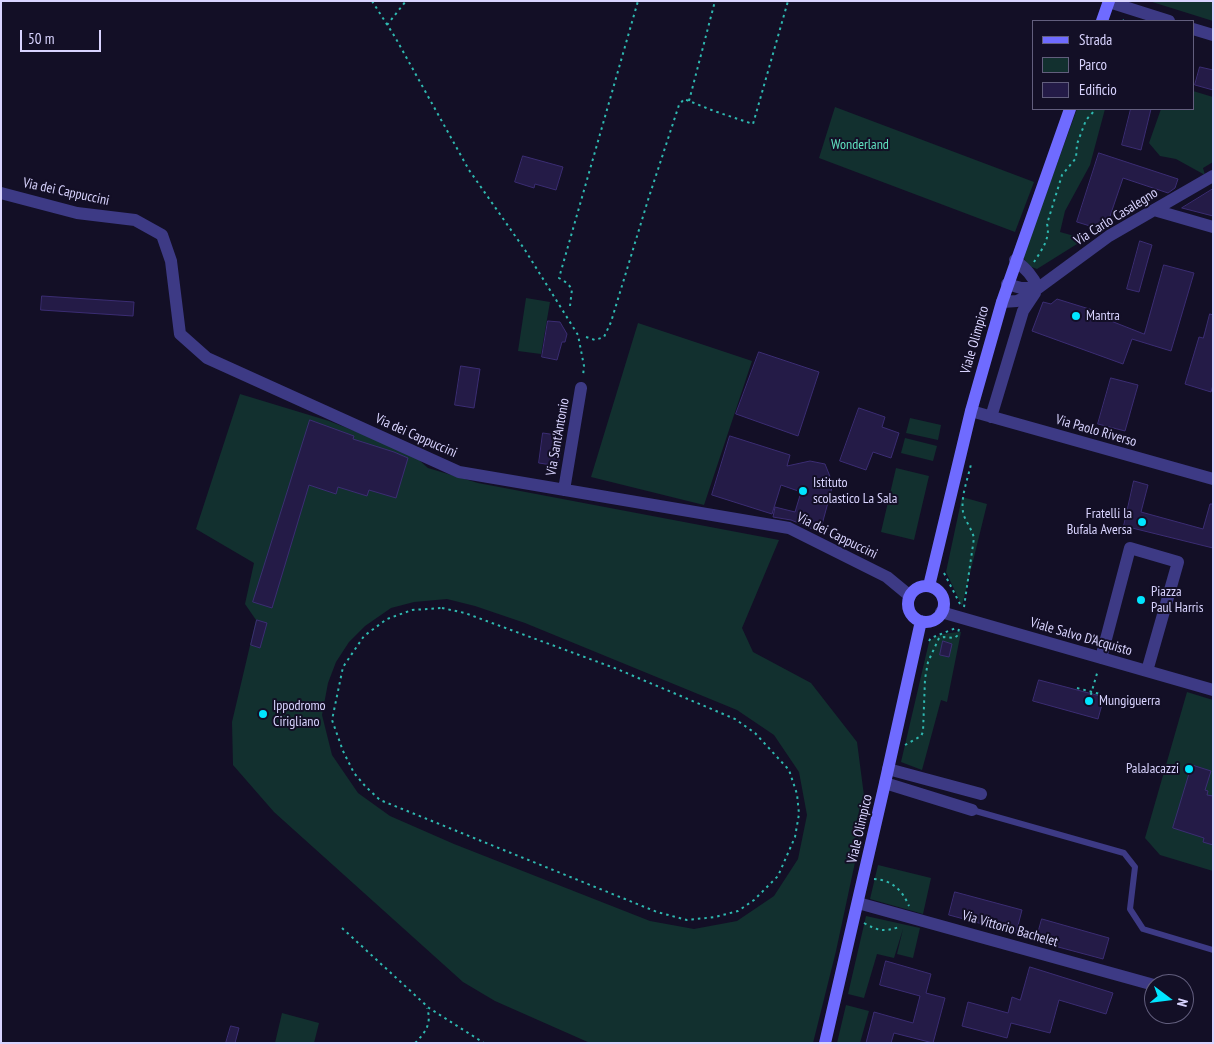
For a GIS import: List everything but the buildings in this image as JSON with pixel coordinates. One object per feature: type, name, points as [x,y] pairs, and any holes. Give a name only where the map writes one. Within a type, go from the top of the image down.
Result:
[{"type":"main road","points":[[1102,20],[1109,2]]},
{"type":"main road","name":"Viale Olimpico","points":[[929,586],[970,411],[1002,302],[1015,260],[1070,110]]},
{"type":"main road","points":[[929,586],[942,596],[943,607],[941,612],[932,620],[920,621],[915,618],[908,608],[910,596],[918,588],[929,586]]},
{"type":"main road","name":"Viale Olimpico","points":[[825,1043],[920,621]]},
{"type":"street","points":[[1109,2],[1166,20]]},
{"type":"street","points":[[1194,29],[1213,35]]},
{"type":"street","name":"Via Carlo Casalegno","points":[[1002,302],[1017,301],[1095,252],[1109,236],[1213,176]]},
{"type":"street","name":"Via dei Cappuccini","points":[[1,193],[77,213],[135,220],[162,235],[171,261],[180,334],[207,358],[459,472],[789,528],[887,577],[910,596]]},
{"type":"street","points":[[1154,210],[1213,227]]},
{"type":"street","points":[[1015,260],[1028,270],[1038,288]]},
{"type":"street","points":[[1009,279],[1024,278],[1038,288]]},
{"type":"street","points":[[992,417],[1023,311],[1038,288]]},
{"type":"street","name":"Via Sant'Antonio","points":[[564,490],[581,388]]},
{"type":"street","name":"Via Paolo Riverso","points":[[970,411],[1213,479]]},
{"type":"street","points":[[1101,658],[1130,548],[1178,562],[1147,671]]},
{"type":"street","name":"Viale Salvo D'Acquisto","points":[[941,612],[1213,690]]},
{"type":"street","points":[[888,769],[981,794]]},
{"type":"street","points":[[885,783],[972,810]]},
{"type":"street","name":"Via Vittorio Bachelet","points":[[858,903],[1144,982]]},
{"type":"lane","points":[[972,810],[1124,853],[1136,867],[1130,910],[1143,929],[1213,950]]},
{"type":"path","points":[[372,1],[469,170],[525,250],[578,335],[584,366],[581,388]]},
{"type":"path","points":[[387,25],[406,1]]},
{"type":"path","points":[[570,306],[572,289],[559,278],[638,1]]},
{"type":"path","points":[[689,101],[715,1]]},
{"type":"path","points":[[586,338],[595,340],[604,337],[611,322],[679,105],[684,99],[753,124],[788,1]]},
{"type":"path","points":[[959,504],[969,458]]},
{"type":"path","points":[[928,642],[931,638],[956,628],[961,610],[960,604],[944,572]]},
{"type":"path","points":[[442,608],[465,613],[617,669],[735,719],[755,733],[788,770],[797,794],[799,814],[795,837],[778,876],[754,900],[738,911],[715,917],[688,920],[657,912],[380,800],[354,773],[343,751],[332,720],[343,667],[364,636],[387,619],[412,610],[442,608]]},
{"type":"path","points":[[1089,701],[1101,658]]},
{"type":"path","points":[[1077,688],[1088,691],[1092,690],[1100,694]]},
{"type":"path","points":[[902,748],[905,738]]},
{"type":"path","points":[[342,928],[426,1005],[484,1043]]},
{"type":"path","points":[[416,1043],[428,1026],[429,1020],[426,1005]]},
{"type":"green space","points":[[1149,1],[1213,1],[1213,21]]},
{"type":"green space","points":[[1194,91],[1213,97],[1213,162],[1203,168],[1205,175],[1176,159],[1160,156],[1149,143],[1161,110],[1194,110]]},
{"type":"green space","name":"Wonderland","points":[[835,107],[1034,182],[1015,232],[819,158]]},
{"type":"green space","points":[[1077,110],[1105,110],[1090,165],[1065,211],[1060,232],[1085,239],[1037,269],[1029,266],[1023,257]]},
{"type":"green space","points":[[526,298],[550,302],[541,354],[518,351]]},
{"type":"green space","points":[[638,323],[752,361],[704,505],[591,477]]},
{"type":"green space","name":"Ippodromo Cirigliano","points":[[240,394],[329,421],[411,453],[428,468],[478,483],[779,540],[742,628],[753,652],[811,683],[857,742],[866,811],[836,951],[813,1043],[590,1043],[495,1001],[463,982],[274,812],[233,765],[232,722],[256,620],[245,604],[254,563],[196,529]],"holes":[[[447,599],[475,606],[525,623],[737,710],[774,735],[799,772],[807,815],[798,859],[774,896],[737,921],[694,929],[650,921],[454,844],[390,816],[358,793],[332,755],[322,715],[328,683],[336,662],[349,642],[365,626],[391,608],[414,602]]]},
{"type":"green space","points":[[910,418],[941,425],[938,440],[906,433]]},
{"type":"green space","points":[[905,438],[937,446],[933,461],[901,453]]},
{"type":"green space","points":[[896,468],[929,476],[914,540],[881,532]]},
{"type":"green space","points":[[962,497],[987,504],[962,606],[946,572]]},
{"type":"green space","points":[[961,632],[947,702],[941,700],[922,770],[901,762],[929,642],[940,635]]},
{"type":"green space","name":"PalaJacazzi","points":[[1187,692],[1213,700],[1213,871],[1160,855],[1145,838]]},
{"type":"green space","points":[[878,865],[931,878],[923,914],[870,899]]},
{"type":"green space","points":[[866,916],[920,928],[913,958],[897,954],[903,929],[894,958],[877,954],[864,998],[848,994]]},
{"type":"green space","points":[[846,1005],[869,1011],[860,1043],[837,1043]]},
{"type":"green space","points":[[282,1013],[319,1023],[314,1043],[275,1043]]},
{"type":"place","name":"Mantra","points":[[1076,316]]},
{"type":"place","name":"Istituto scolastico La Sala","points":[[803,491]]},
{"type":"place","name":"Fratelli la Bufala Aversa","points":[[1142,522]]},
{"type":"place","name":"Piazza Paul Harris","points":[[1141,600]]},
{"type":"place","name":"Mungiguerra","points":[[1089,701]]},
{"type":"place","name":"Ippodromo Cirigliano","points":[[263,714]]},
{"type":"place","name":"PalaJacazzi","points":[[1189,769]]}]
